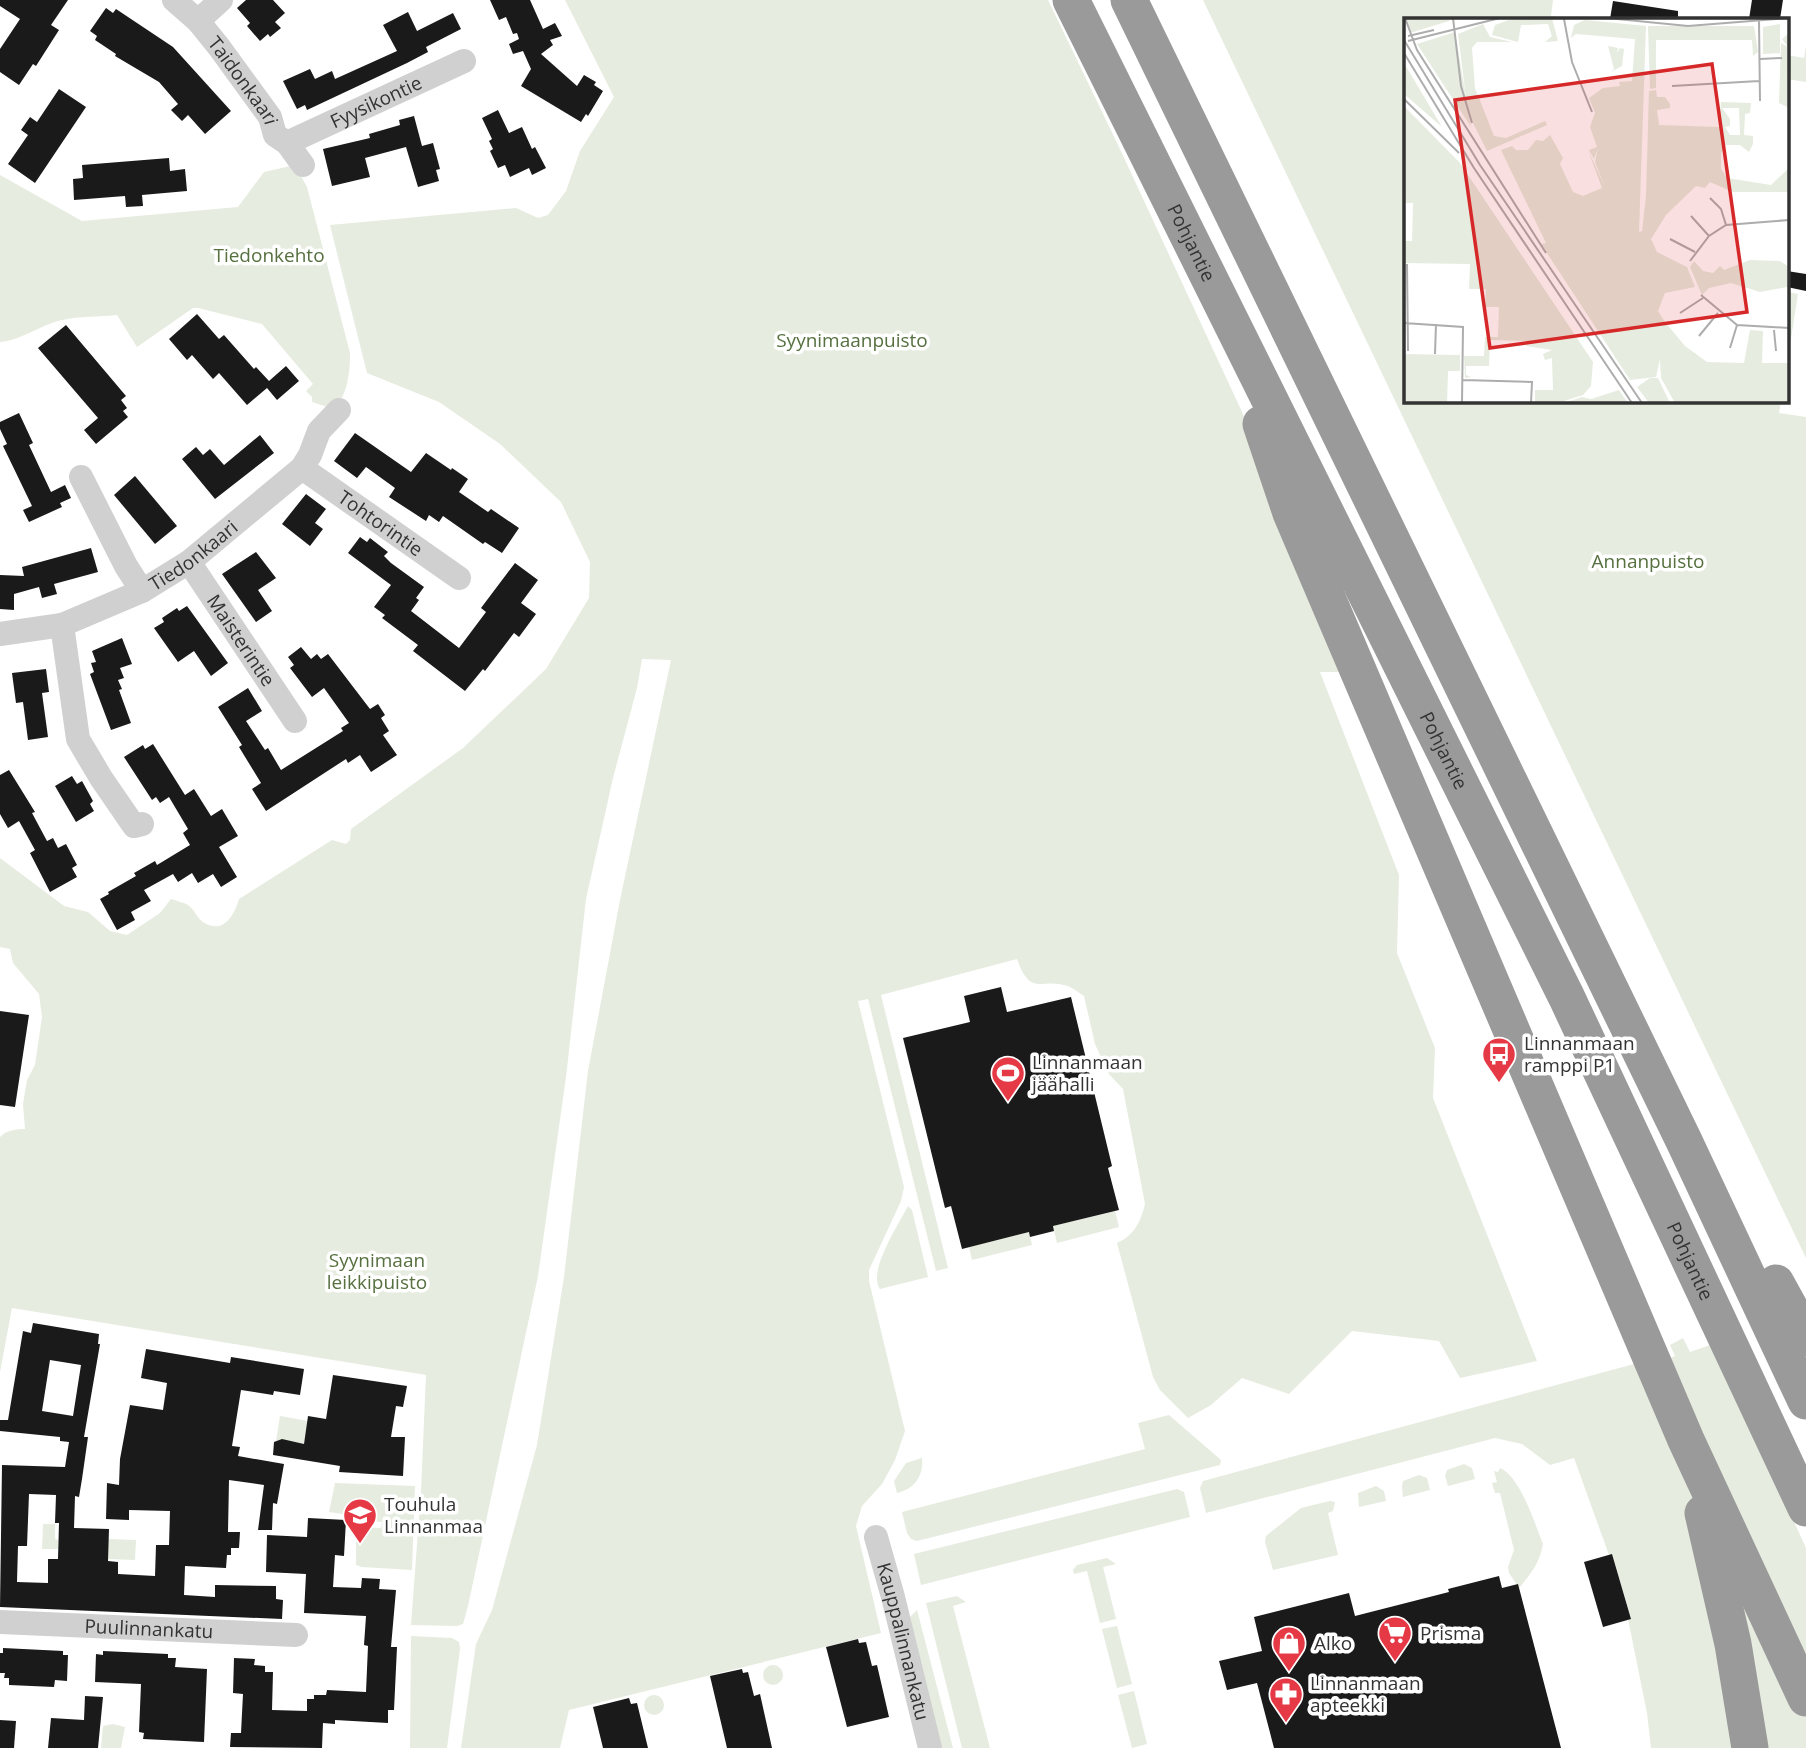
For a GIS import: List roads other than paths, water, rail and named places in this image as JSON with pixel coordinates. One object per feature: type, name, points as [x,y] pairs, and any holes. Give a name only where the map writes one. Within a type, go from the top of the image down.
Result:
[{"type":"highway","name":"Pohjantie","points":[[1071,0],[1567,998],[1806,1508]]},
{"type":"highway","points":[[1129,0],[1684,1141],[1806,1401]]},
{"type":"highway","points":[[1216,290],[1291,513],[1439,863],[1474,1000],[1539,1142],[1595,1227],[1686,1440],[1806,1698]]},
{"type":"highway","points":[[1684,1141],[1759,1251],[1806,1338]]},
{"type":"highway","points":[[1686,1440],[1733,1644],[1749,1748]]},
{"type":"street","name":"Taidonkaari","points":[[174,0],[198,21],[261,103],[270,117],[275,135],[287,143],[303,165]]},
{"type":"street","points":[[198,21],[221,0]]},
{"type":"street","name":"Fyysikontie","points":[[287,143],[464,61]]},
{"type":"street","name":"Tiedonkaari","points":[[0,634],[62,625],[142,591],[188,562],[302,467],[310,455],[318,431],[339,410]]},
{"type":"street","name":"Tohtorintie","points":[[302,467],[459,578]]},
{"type":"street","points":[[81,477],[126,566],[142,591]]},
{"type":"street","name":"Maisterintie","points":[[188,562],[295,722]]},
{"type":"street","points":[[62,625],[78,739],[134,826],[142,824]]},
{"type":"street","name":"Kauppalinnankatu","points":[[876,1537],[930,1748]]},
{"type":"street","name":"Puulinnankatu","points":[[0,1622],[296,1635]]},
{"type":"place","name":"Linnanmaan ramppi P1","points":[[1499,1084]]},
{"type":"place","name":"Linnanmaan jäähalli","points":[[1008,1103]]},
{"type":"place","name":"Touhula Linnanmaa","points":[[360,1545]]},
{"type":"place","name":"Prisma","points":[[1395,1663]]},
{"type":"place","name":"Alko","points":[[1289,1673]]},
{"type":"place","name":"Linnanmaan apteekki","points":[[1286,1724]]},
{"type":"park label","name":"Tiedonkehto","points":[[269,255]]},
{"type":"park label","name":"Syynimaanpuisto","points":[[852,340]]},
{"type":"park label","name":"Annanpuisto","points":[[1648,561]]},
{"type":"park label","name":"Syynimaan leikkipuisto","points":[[377,1271]]}]
